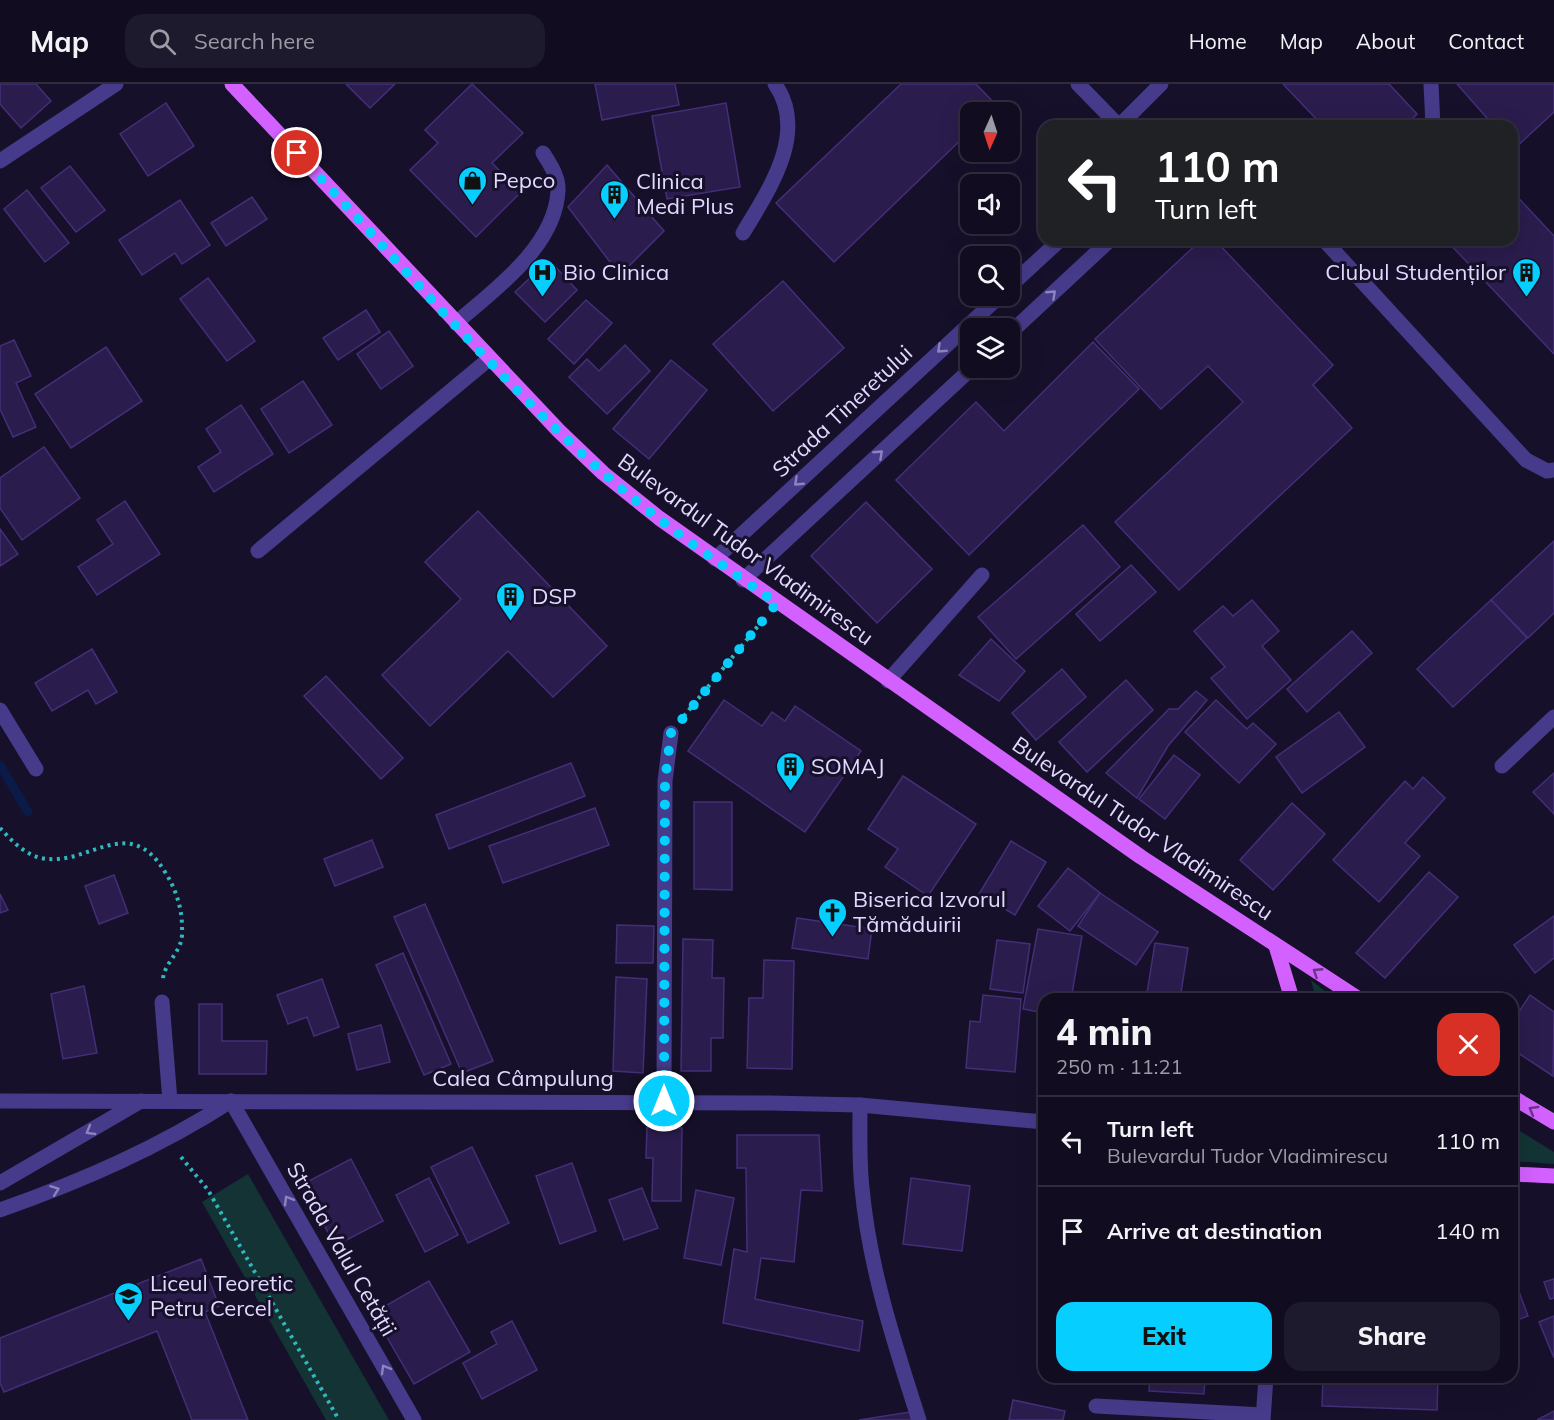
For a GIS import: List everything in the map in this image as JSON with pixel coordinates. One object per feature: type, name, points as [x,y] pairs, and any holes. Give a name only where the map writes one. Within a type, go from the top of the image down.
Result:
[{"type":"main road","name":"Bulevardul Tudor Vladimirescu","points":[[232,84],[489,359],[603,473],[743,580],[888,681],[1141,856],[1350,993]]},
{"type":"main road","name":"Bulevardul Tudor Vladimirescu","points":[[1276,946],[1290,993]]},
{"type":"main road","points":[[1518,1101],[1554,1122]]},
{"type":"main road","points":[[1518,1174],[1554,1176]]},
{"type":"street","points":[[0,161],[116,84]]},
{"type":"street","points":[[743,233],[769,190],[783,157],[787,131],[784,103],[775,84]]},
{"type":"street","points":[[1078,84],[1113,120]]},
{"type":"street","points":[[1125,120],[1161,84]]},
{"type":"street","points":[[1431,84],[1433,120]]},
{"type":"street","points":[[456,323],[515,272],[539,243],[554,209],[558,190],[555,174],[543,153]]},
{"type":"street","points":[[1020,277],[1053,246]]},
{"type":"street","points":[[1020,324],[1104,246]]},
{"type":"street","points":[[1330,246],[1526,460],[1546,471],[1554,470]]},
{"type":"street","name":"Strada Tineretului","points":[[715,559],[989,306]]},
{"type":"street","points":[[258,551],[489,359]]},
{"type":"street","points":[[743,580],[961,378]]},
{"type":"street","points":[[888,681],[982,575]]},
{"type":"street","points":[[0,710],[36,769]]},
{"type":"street","points":[[1502,766],[1554,717]]},
{"type":"street","points":[[664,1101],[665,781],[671,733]]},
{"type":"street","points":[[162,1002],[171,1101]]},
{"type":"street","name":"Calea Câmpulung","points":[[0,1101],[664,1101],[860,1105],[1038,1121]]},
{"type":"street","points":[[0,1183],[141,1101]]},
{"type":"street","points":[[0,1210],[98,1173],[167,1140],[231,1101]]},
{"type":"street","name":"Strada Valul Cetății","points":[[231,1101],[414,1420]]},
{"type":"street","points":[[860,1105],[861,1187],[867,1227],[883,1302],[919,1420]]},
{"type":"street","points":[[1096,1406],[1263,1418],[1266,1383]]},
{"type":"path","points":[[671,733],[777,603]]},
{"type":"path","points":[[0,828],[23,850],[41,858],[64,858],[106,844],[129,843],[145,850],[160,863],[178,899],[183,937],[177,954],[164,973],[162,1002]]},
{"type":"path","points":[[167,1140],[207,1190],[339,1420]]},
{"type":"green space","points":[[1311,980],[1327,993],[1314,993]]},
{"type":"green space","points":[[1518,1130],[1554,1152],[1554,1164],[1518,1161]]},
{"type":"green space","points":[[248,1174],[389,1420],[326,1420],[202,1202]]},
{"type":"building","points":[[0,84],[36,84],[51,101],[21,128],[0,104]]},
{"type":"building","points":[[346,84],[395,84],[370,108]]},
{"type":"building","points":[[472,84],[523,133],[492,163],[521,192],[476,237],[410,170],[438,143],[425,130]]},
{"type":"building","points":[[595,84],[675,84],[679,105],[602,120]]},
{"type":"building","points":[[901,84],[976,84],[993,102],[960,102],[960,141],[834,262],[776,203]]},
{"type":"building","points":[[1283,84],[1389,84],[1417,114],[1411,120],[1317,120]]},
{"type":"building","points":[[1457,84],[1554,84],[1554,112],[1518,145],[1518,120],[1489,120]]},
{"type":"building","points":[[166,103],[194,146],[148,176],[120,134]]},
{"type":"building","points":[[726,103],[740,187],[667,199],[652,116]]},
{"type":"building","name":"Clinica Medi Plus","points":[[607,165],[664,231],[620,275],[568,207]]},
{"type":"building","points":[[70,166],[105,210],[76,232],[41,188]]},
{"type":"building","points":[[27,190],[69,243],[45,262],[4,209]]},
{"type":"building","points":[[252,197],[267,219],[226,246],[211,223]]},
{"type":"building","name":"Clubul Studenților","points":[[1518,197],[1554,236],[1554,354],[1452,246],[1518,246]]},
{"type":"building","points":[[180,200],[210,245],[182,264],[175,253],[142,275],[119,240]]},
{"type":"building","points":[[1195,246],[1221,246],[1333,365],[1313,385],[1352,428],[1179,590],[1115,522],[1243,402],[1208,366],[1161,409],[1095,339]]},
{"type":"building","points":[[549,260],[577,290],[545,322],[515,292]]},
{"type":"building","points":[[208,278],[255,341],[227,361],[180,299]]},
{"type":"building","points":[[783,281],[844,348],[773,411],[713,344]]},
{"type":"building","points":[[586,300],[612,323],[574,364],[548,339]]},
{"type":"building","points":[[366,310],[380,332],[338,360],[323,338]]},
{"type":"building","points":[[389,331],[413,366],[381,389],[357,354]]},
{"type":"building","points":[[14,340],[31,376],[16,383],[36,427],[13,437],[0,409],[0,346]]},
{"type":"building","points":[[1093,342],[1139,389],[969,555],[896,480],[976,402],[1004,431]]},
{"type":"building","points":[[625,345],[650,371],[607,414],[569,377],[587,359],[599,371]]},
{"type":"building","points":[[106,347],[142,401],[71,448],[35,394]]},
{"type":"building","points":[[671,360],[707,390],[649,459],[613,429]]},
{"type":"building","points":[[303,381],[332,425],[289,453],[261,409]]},
{"type":"building","points":[[241,405],[273,454],[214,492],[198,467],[221,452],[206,429]]},
{"type":"building","points":[[44,447],[80,498],[22,540],[0,508],[0,478]]},
{"type":"building","points":[[125,501],[160,554],[97,595],[78,567],[113,544],[97,520]]},
{"type":"building","points":[[866,502],[932,569],[877,623],[811,556]]},
{"type":"building","name":"DSP","points":[[478,511],[607,646],[553,697],[508,651],[430,726],[382,675],[461,599],[425,562]]},
{"type":"building","points":[[1083,525],[1120,567],[1016,659],[978,617]]},
{"type":"building","points":[[0,529],[18,554],[0,566]]},
{"type":"building","points":[[1554,541],[1554,613],[1528,638],[1491,600]]},
{"type":"building","points":[[1131,565],[1156,592],[1100,641],[1076,614]]},
{"type":"building","points":[[1252,600],[1279,631],[1262,646],[1291,680],[1247,719],[1211,678],[1225,667],[1194,631],[1223,606],[1233,616]]},
{"type":"building","points":[[1491,600],[1527,638],[1453,707],[1417,669]]},
{"type":"building","points":[[1352,631],[1372,653],[1307,712],[1287,689]]},
{"type":"building","points":[[991,639],[1025,671],[999,701],[959,675]]},
{"type":"building","points":[[92,649],[117,692],[96,704],[88,690],[52,711],[35,683]]},
{"type":"building","points":[[1062,669],[1086,697],[1036,740],[1012,713]]},
{"type":"building","points":[[326,676],[403,758],[381,779],[304,696]]},
{"type":"building","points":[[1126,680],[1153,710],[1087,772],[1059,742]]},
{"type":"building","points":[[1196,691],[1207,700],[1168,746],[1137,798],[1106,773],[1169,709],[1178,709]]},
{"type":"building","name":"SOMAJ","points":[[724,700],[762,726],[772,712],[785,721],[795,706],[861,751],[805,832],[688,751]]},
{"type":"building","points":[[1216,700],[1247,729],[1253,723],[1276,744],[1239,783],[1185,732]]},
{"type":"building","points":[[1339,712],[1365,747],[1302,793],[1276,757]]},
{"type":"building","points":[[1174,755],[1200,775],[1165,819],[1139,799]]},
{"type":"building","points":[[571,763],[585,796],[449,849],[436,815]]},
{"type":"building","points":[[1554,773],[1554,814],[1533,792]]},
{"type":"building","points":[[903,776],[976,824],[928,896],[885,867],[898,849],[868,829]]},
{"type":"building","points":[[1423,777],[1445,798],[1405,843],[1420,856],[1379,902],[1333,860],[1405,781],[1413,789]]},
{"type":"building","points":[[694,802],[732,802],[732,890],[694,889]]},
{"type":"building","points":[[1292,803],[1325,834],[1273,890],[1240,860]]},
{"type":"building","points":[[595,808],[609,845],[503,883],[489,846]]},
{"type":"building","points":[[372,840],[383,867],[335,886],[324,859]]},
{"type":"building","points":[[1011,841],[1046,862],[1015,915],[979,894]]},
{"type":"building","points":[[1068,868],[1100,893],[1070,931],[1038,906]]},
{"type":"building","points":[[1429,872],[1458,897],[1385,978],[1356,953]]},
{"type":"building","points":[[114,875],[128,913],[99,924],[85,886]]},
{"type":"building","points":[[1100,893],[1158,932],[1136,965],[1078,926]]},
{"type":"building","points":[[0,894],[8,910],[0,913]]},
{"type":"building","points":[[425,904],[493,1061],[462,1073],[394,917]]},
{"type":"building","points":[[1554,916],[1554,958],[1535,973],[1514,945]]},
{"type":"building","name":"Biserica Izvorul Tămăduirii","points":[[797,918],[872,929],[868,959],[792,948]]},
{"type":"building","points":[[617,925],[654,926],[653,963],[616,963]]},
{"type":"building","points":[[1038,929],[1082,936],[1072,993],[1038,993],[1038,1012],[1023,1009]]},
{"type":"building","points":[[683,939],[713,940],[712,978],[724,978],[723,1038],[711,1038],[711,1071],[681,1071]]},
{"type":"building","points":[[997,940],[1030,944],[1023,993],[990,989]]},
{"type":"building","points":[[1155,943],[1188,948],[1181,993],[1147,993]]},
{"type":"building","points":[[403,953],[451,1064],[424,1075],[376,965]]},
{"type":"building","points":[[764,960],[794,961],[792,1069],[747,1068],[749,998],[763,998]]},
{"type":"building","points":[[616,977],[647,979],[643,1073],[613,1071]]},
{"type":"building","points":[[322,979],[339,1027],[314,1036],[307,1017],[288,1024],[277,995]]},
{"type":"building","points":[[84,986],[97,1053],[63,1059],[51,994]]},
{"type":"building","points":[[983,995],[1021,999],[1015,1072],[966,1068],[970,1021],[980,1022]]},
{"type":"building","points":[[1530,995],[1554,1012],[1553,1076],[1518,1053],[1518,1013]]},
{"type":"building","points":[[199,1004],[222,1004],[222,1041],[267,1041],[266,1074],[199,1074]]},
{"type":"building","points":[[381,1025],[390,1062],[357,1070],[348,1034]]},
{"type":"building","points":[[647,1127],[682,1128],[681,1201],[652,1201],[653,1158],[646,1158]]},
{"type":"building","points":[[737,1135],[819,1135],[822,1191],[801,1190],[794,1262],[761,1258],[755,1299],[863,1321],[859,1351],[723,1323],[734,1249],[747,1252],[746,1168],[737,1168]]},
{"type":"building","points":[[472,1147],[509,1223],[468,1243],[431,1167]]},
{"type":"building","points":[[351,1159],[383,1221],[335,1246],[303,1184]]},
{"type":"building","points":[[572,1163],[596,1231],[560,1244],[536,1176]]},
{"type":"building","points":[[429,1178],[458,1235],[425,1252],[396,1195]]},
{"type":"building","points":[[911,1178],[970,1186],[962,1251],[903,1244]]},
{"type":"building","points":[[642,1188],[658,1228],[624,1240],[609,1200]]},
{"type":"building","points":[[696,1190],[734,1198],[721,1265],[684,1258]]},
{"type":"building","points":[[201,1259],[219,1306],[205,1312],[248,1420],[192,1420],[157,1331],[4,1392],[0,1383],[0,1338]]},
{"type":"building","points":[[1554,1279],[1554,1298],[1550,1299],[1544,1282]]},
{"type":"building","points":[[429,1281],[470,1352],[414,1384],[373,1313]]},
{"type":"building","points":[[1518,1289],[1528,1316],[1518,1320]]},
{"type":"building","points":[[1554,1316],[1554,1358],[1539,1322]]},
{"type":"building","points":[[512,1321],[537,1370],[482,1399],[463,1363],[497,1344],[491,1332]]},
{"type":"building","points":[[1150,1383],[1205,1383],[1204,1394],[1149,1391]]},
{"type":"building","points":[[1323,1383],[1438,1383],[1437,1410],[1322,1406]]},
{"type":"building","points":[[1013,1400],[1065,1411],[1063,1420],[1009,1420]]},
{"type":"building","points":[[1554,1411],[1554,1420],[1537,1420]]},
{"type":"building","points":[[910,1412],[911,1420],[859,1420]]},
{"type":"waterway","points":[[0,765],[28,812]]},
{"type":"place","name":"Pepco","points":[[472,206]]},
{"type":"place","name":"Clinica Medi Plus","points":[[615,220]]},
{"type":"place","name":"Bio Clinica","points":[[542,298]]},
{"type":"place","name":"Clubul Studenților","points":[[1527,298]]},
{"type":"place","name":"DSP","points":[[511,622]]},
{"type":"place","name":"SOMAJ","points":[[790,792]]},
{"type":"place","name":"Biserica Izvorul Tămăduirii","points":[[832,938]]},
{"type":"place","name":"Liceul Teoretic Petru Cercel","points":[[129,1322]]},
{"type":"route","points":[[297,153],[495,365],[603,473],[659,518],[777,603],[671,733],[665,781],[664,1101]]}]
